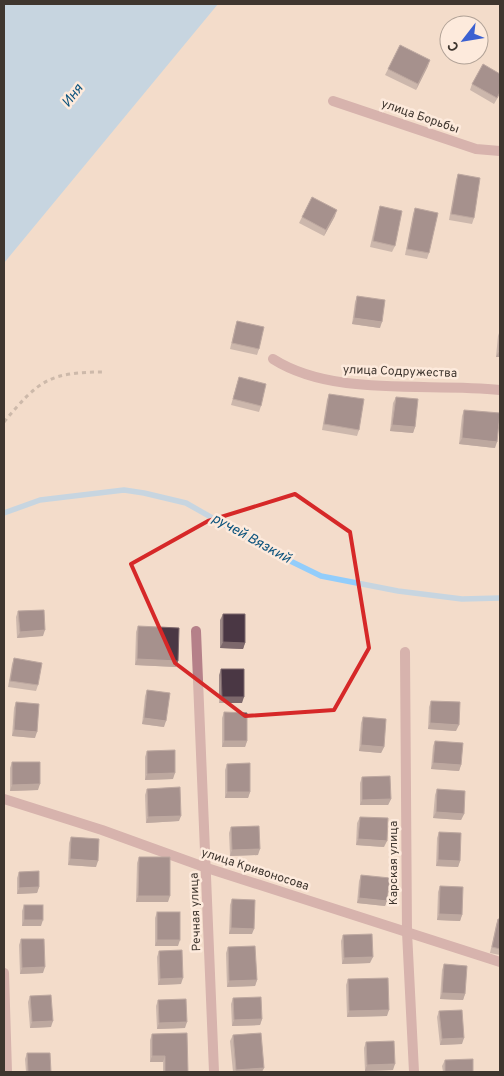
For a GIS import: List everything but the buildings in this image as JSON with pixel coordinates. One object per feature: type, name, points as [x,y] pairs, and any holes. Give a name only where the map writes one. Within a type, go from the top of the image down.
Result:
[{"type":"street","name":"улица Борьбы","points":[[333,101],[476,149],[500,150]]},
{"type":"street","name":"улица Содружества","points":[[273,359],[291,370],[338,383],[500,390]]},
{"type":"street","name":"Речная улица","points":[[196,631],[214,1072]]},
{"type":"street","name":"Карская улица","points":[[405,652],[407,932],[414,1072]]},
{"type":"street","name":"улица Кривоносова","points":[[4,800],[102,830],[207,868],[500,962]]},
{"type":"street","points":[[4,973],[7,1072]]},
{"type":"path","points":[[4,422],[25,396],[58,375],[76,372],[105,372]]},
{"type":"highlighted area","points":[[295,494],[350,532],[369,648],[334,710],[245,716],[175,663],[131,564],[208,521]]},
{"type":"water","name":"Иня","points":[[4,4],[218,4],[4,263]]},
{"type":"waterway","name":"ручей Вязкий","points":[[4,513],[40,500],[124,490],[144,493],[186,503],[276,554],[321,576],[398,591],[462,599],[500,598]]}]
